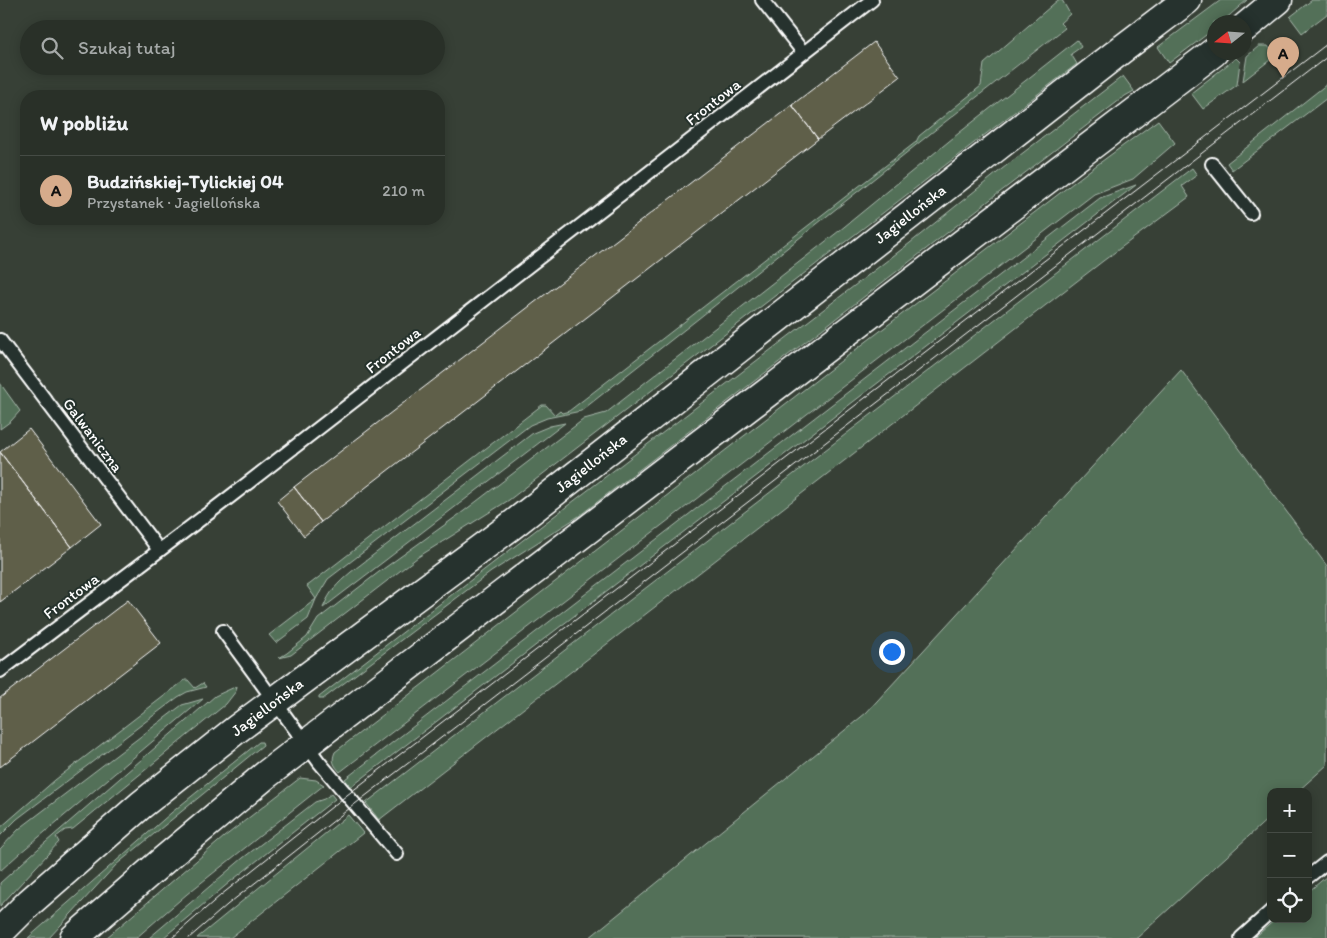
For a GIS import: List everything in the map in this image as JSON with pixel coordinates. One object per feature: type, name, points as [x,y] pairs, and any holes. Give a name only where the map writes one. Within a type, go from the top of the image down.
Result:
[{"type":"main road","name":"Jagiellońska","points":[[0,932],[30,902],[141,805],[274,701],[511,526],[1187,0]]},
{"type":"main road","points":[[1252,21],[1278,0]]},
{"type":"main road","points":[[74,938],[172,852],[267,774],[1207,57]]},
{"type":"lane","points":[[762,0],[803,52]]},
{"type":"lane","name":"Frontowa","points":[[0,671],[229,497],[872,0]]},
{"type":"lane","points":[[1212,164],[1251,213]]},
{"type":"lane","name":"Galwaniczna","points":[[0,340],[159,550]]},
{"type":"lane","points":[[223,631],[306,744],[397,854]]},
{"type":"lane","points":[[1312,875],[1327,862]]},
{"type":"lane","points":[[1241,938],[1267,915]]},
{"type":"green space","points":[[1058,0],[1062,0],[1070,14],[1060,23],[1065,28],[581,411],[547,418],[530,425],[328,579],[316,599],[307,586],[542,405],[546,405],[555,415],[560,411],[562,413],[569,411],[916,142],[919,136],[981,86],[984,64]]},
{"type":"green space","points":[[1221,0],[1247,0],[1230,15],[1207,15],[1207,34],[1169,63],[1158,47]]},
{"type":"green space","points":[[1312,0],[1327,0],[1327,14],[1302,33],[1290,17]]},
{"type":"green space","points":[[1077,40],[1081,47],[1071,54],[1077,64],[509,500],[418,557],[291,655],[279,658],[307,637],[318,619],[584,419],[606,413],[839,231]]},
{"type":"green space","points":[[1259,46],[1268,46],[1275,56],[1243,81],[1246,60],[1252,60],[1252,52]]},
{"type":"green space","points":[[1233,60],[1240,62],[1237,85],[1203,109],[1191,93]]},
{"type":"green space","points":[[1123,76],[1134,91],[1125,96],[579,516],[491,572],[323,699],[319,699],[319,697],[910,243]]},
{"type":"green space","points":[[1327,84],[1327,98],[1232,170],[1227,163]]},
{"type":"green space","points":[[1158,120],[1175,143],[1133,179],[1094,194],[340,772],[338,770],[333,760],[335,752],[841,361]]},
{"type":"green space","points":[[1192,168],[1197,175],[1182,186],[1189,197],[1103,261],[379,820],[366,803]]},
{"type":"green space","points":[[1136,185],[351,787],[345,779],[1100,198]]},
{"type":"green space","points":[[1181,370],[1327,566],[1327,765],[1301,788],[1267,788],[1267,820],[1137,938],[589,938],[866,713]]},
{"type":"green space","points":[[0,383],[20,411],[0,429]]},
{"type":"green space","points":[[565,423],[323,608],[334,588],[351,572],[533,433],[550,426]]},
{"type":"green space","points":[[316,599],[308,619],[276,643],[269,635]]},
{"type":"green space","points":[[185,680],[188,680],[195,688],[203,683],[206,687],[187,692],[178,697],[17,819],[0,836],[0,828],[55,780]]},
{"type":"green space","points":[[237,686],[236,691],[226,704],[73,829],[65,830],[56,837],[59,842],[0,906],[0,883],[215,696]]},
{"type":"green space","points":[[203,699],[0,871],[0,849],[19,829],[182,705]]},
{"type":"green space","points":[[259,742],[262,742],[263,745],[116,865],[49,938],[28,938],[171,813]]},
{"type":"green space","points":[[300,778],[316,780],[324,785],[187,894],[136,938],[106,938],[224,837]]},
{"type":"green space","points":[[331,794],[335,799],[163,938],[149,938],[243,858],[315,802]]},
{"type":"green space","points":[[348,815],[363,833],[230,938],[197,938]]},
{"type":"green space","points":[[1327,876],[1327,938],[1254,938],[1271,923],[1312,923],[1312,889]]},
{"type":"building","points":[[874,42],[900,77],[818,139],[792,105]]},
{"type":"building","points":[[792,105],[818,139],[321,522],[294,487]]},
{"type":"building","points":[[29,429],[101,524],[72,547],[0,452]]},
{"type":"building","points":[[0,452],[72,547],[0,602]]},
{"type":"building","points":[[294,487],[321,522],[304,536],[277,501]]},
{"type":"building","points":[[128,600],[161,643],[0,767],[0,698]]},
{"type":"tram line","points":[[172,938],[221,895],[347,795],[1327,44]]},
{"type":"tram line","points":[[189,938],[227,905],[355,804],[1327,57]]},
{"type":"place","name":"Budzińskiej-Tylickiej 04","points":[[1283,78]]}]
